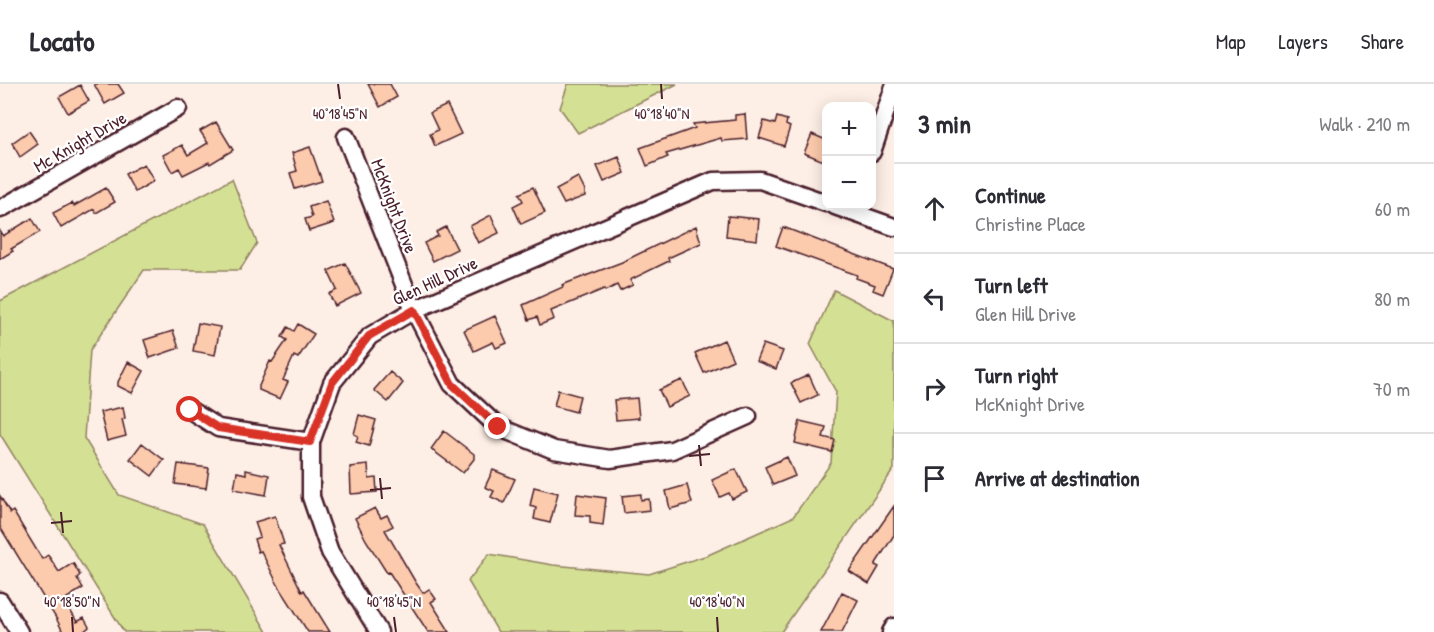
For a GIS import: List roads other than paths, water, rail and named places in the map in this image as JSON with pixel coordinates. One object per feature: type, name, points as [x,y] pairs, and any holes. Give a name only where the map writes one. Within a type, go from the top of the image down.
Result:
[{"type":"street","points":[[876,140],[894,87]]},
{"type":"street","name":"Mc Knight Drive","points":[[0,209],[178,108]]},
{"type":"street","name":"McKnight Drive","points":[[346,137],[414,310],[452,384],[498,427],[554,450],[610,459],[672,450],[748,416]]},
{"type":"street","name":"Glen Hill Drive","points":[[379,632],[330,552],[311,497],[310,442],[332,383],[369,336],[414,310],[713,181],[760,180],[822,202]]},
{"type":"street","points":[[856,210],[894,227]]},
{"type":"street","points":[[190,410],[218,428],[310,442]]},
{"type":"street","points":[[0,601],[19,632]]},
{"type":"street","points":[[891,632],[894,627]]}]
